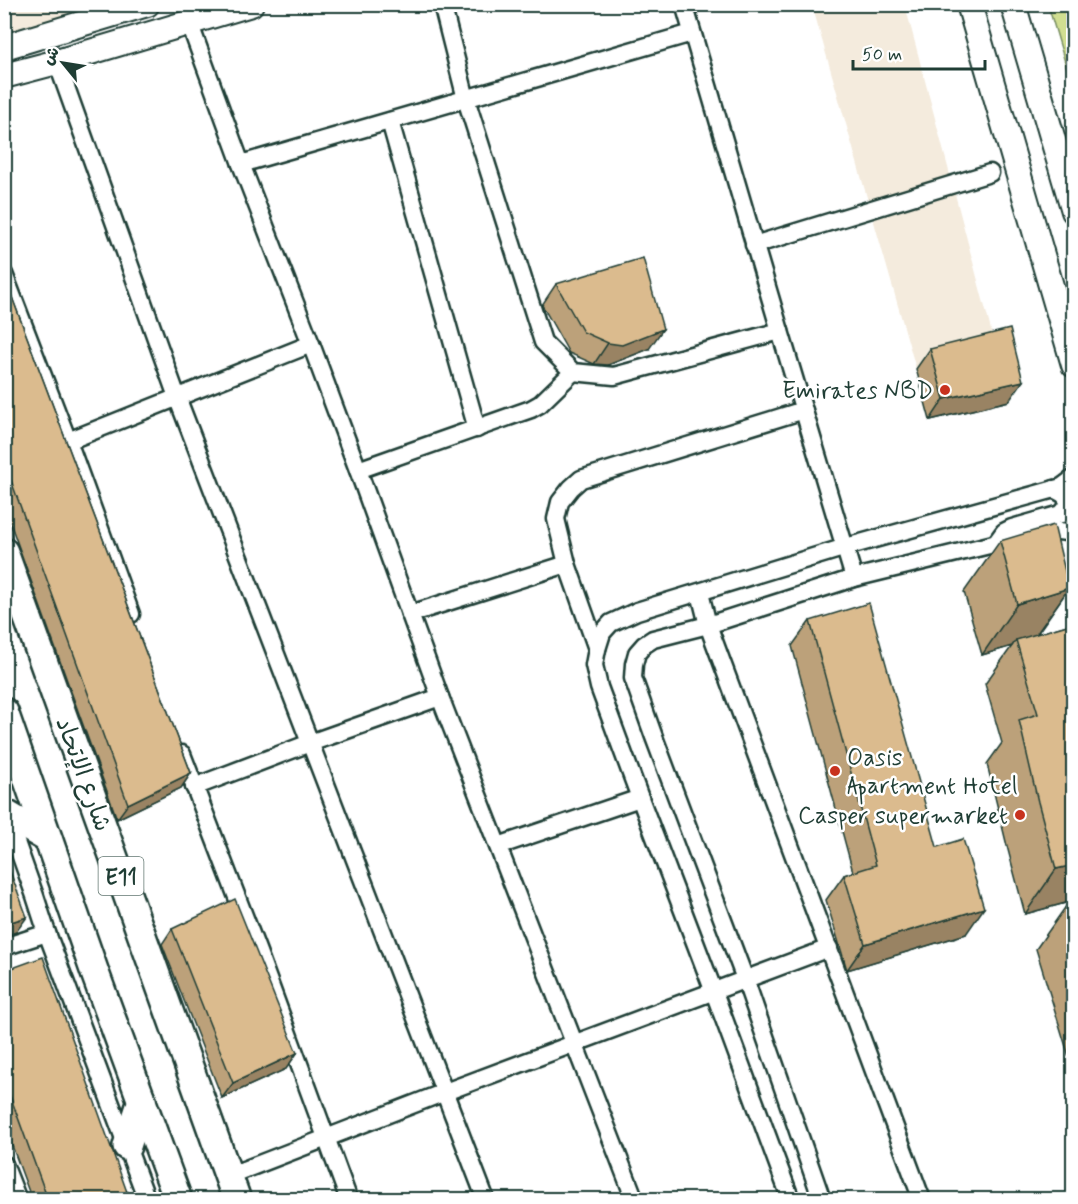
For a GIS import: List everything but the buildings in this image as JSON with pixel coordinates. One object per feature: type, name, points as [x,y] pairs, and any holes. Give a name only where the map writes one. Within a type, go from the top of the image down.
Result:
[{"type":"main road","points":[[4,47],[147,4]]},
{"type":"main road","points":[[4,76],[251,4]]},
{"type":"main road","points":[[969,4],[1074,365]]},
{"type":"main road","points":[[1013,4],[1074,211]]},
{"type":"main road","name":"شارع الإتحاد","points":[[4,552],[232,1188]]},
{"type":"main road","name":"E11","points":[[4,712],[178,1200]]},
{"type":"main road","points":[[5,812],[48,839]]},
{"type":"main road","points":[[127,1146],[142,1100]]},
{"type":"street","points":[[442,4],[466,99],[543,342],[573,372],[614,376],[780,332]]},
{"type":"street","points":[[684,4],[854,578]]},
{"type":"street","points":[[189,22],[358,470],[440,697],[635,1199]]},
{"type":"street","points":[[241,164],[692,33]]},
{"type":"street","points":[[57,62],[177,398],[486,1200]]},
{"type":"street","points":[[390,121],[477,429]]},
{"type":"street","points":[[754,245],[990,173]]},
{"type":"street","points":[[4,274],[69,441],[138,631]]},
{"type":"street","points":[[69,441],[311,344]]},
{"type":"street","points":[[358,470],[531,409],[540,404],[573,372]]},
{"type":"street","points":[[597,649],[567,564],[556,519],[560,502],[571,488],[581,479],[804,410]]},
{"type":"street","points":[[791,1200],[599,687],[594,665],[602,633],[611,623],[637,611],[846,547],[1062,487],[1074,478]]},
{"type":"street","points":[[996,543],[1004,532],[1012,528],[1065,511],[1068,500],[1064,494],[1054,489]]},
{"type":"street","points":[[822,1200],[745,979],[633,678],[637,653],[653,639],[708,625],[854,578],[1051,530],[1074,533]]},
{"type":"street","points":[[410,614],[567,564]]},
{"type":"street","points":[[700,593],[708,625],[922,1200]]},
{"type":"street","points":[[194,787],[440,697]]},
{"type":"street","points":[[178,742],[349,1200]]},
{"type":"street","points":[[498,846],[640,798]]},
{"type":"street","points":[[5,812],[47,933],[147,1200]]},
{"type":"street","points":[[4,947],[47,933]]},
{"type":"street","points":[[232,1188],[326,1138],[829,948]]},
{"type":"street","points":[[4,1164],[18,1200]]},
{"type":"shaded area","points":[[5,5],[124,5],[5,38]]},
{"type":"shaded area","points":[[812,5],[905,5],[996,349],[916,369]]},
{"type":"green space","points":[[1048,5],[1073,5],[1073,89]]},
{"type":"place","name":"Emirates NBD","points":[[945,390]]},
{"type":"place","name":"Oasis Apartment Hotel","points":[[835,771]]},
{"type":"place","name":"Casper supermarket","points":[[1020,815]]}]
